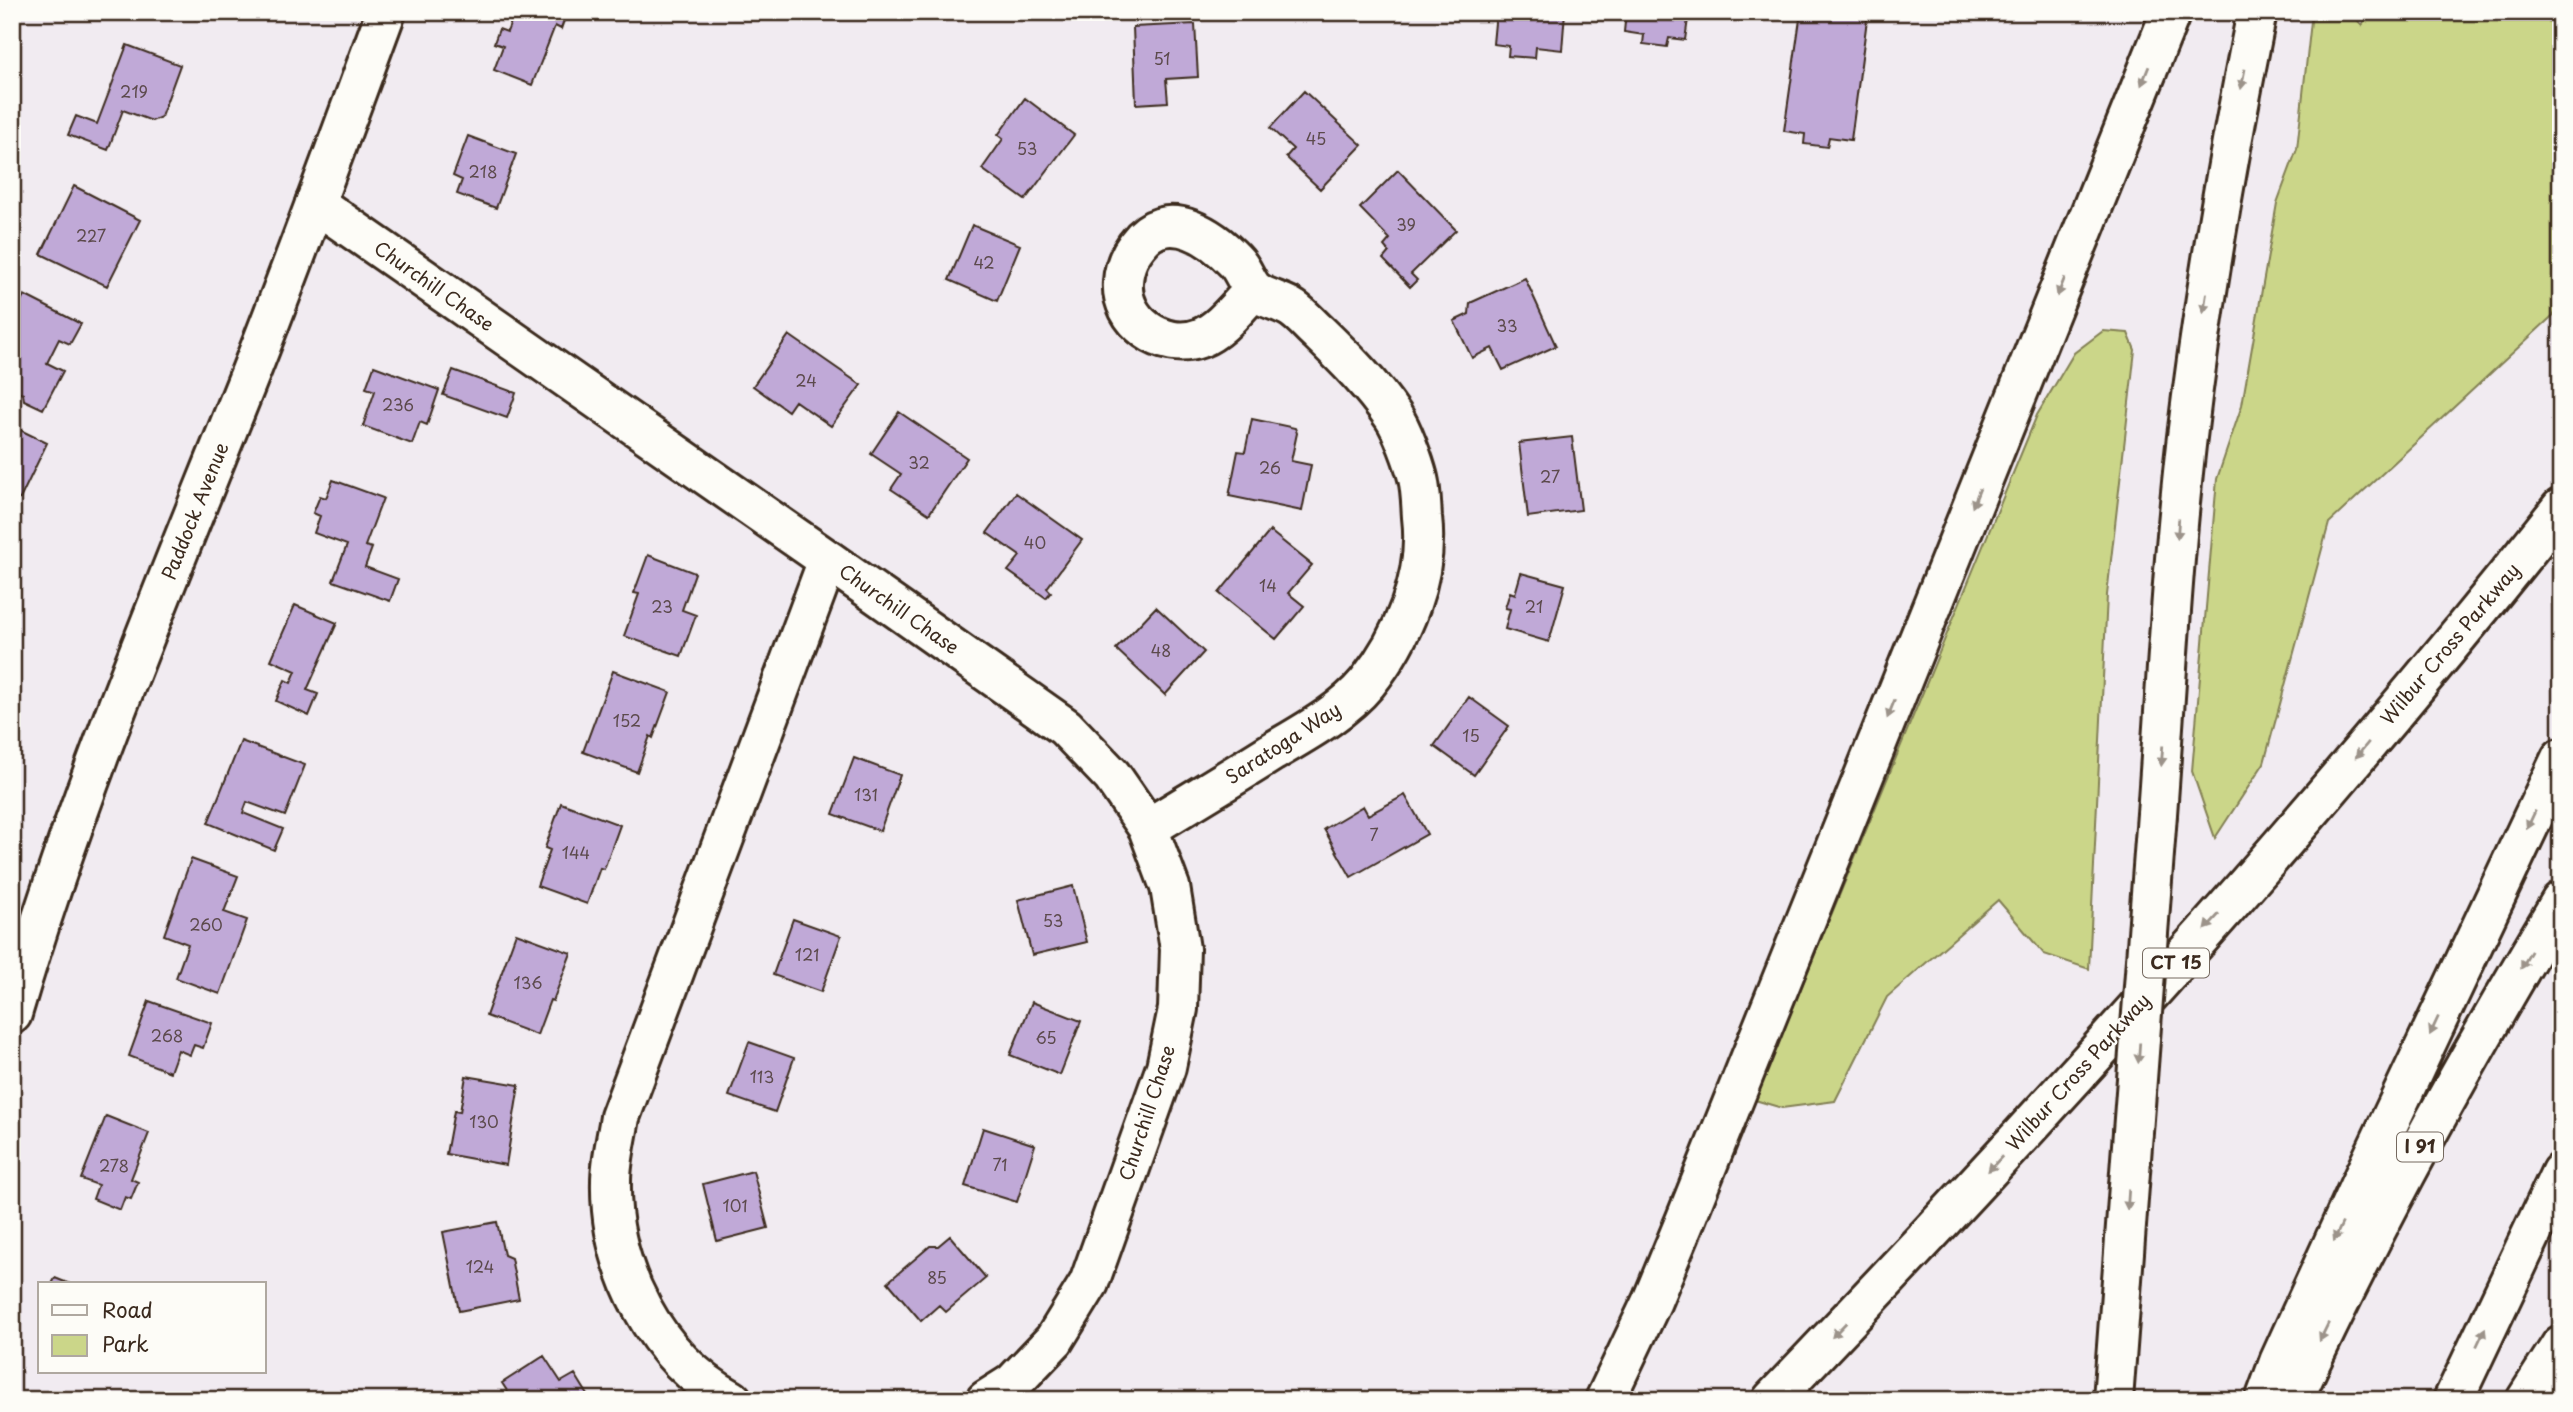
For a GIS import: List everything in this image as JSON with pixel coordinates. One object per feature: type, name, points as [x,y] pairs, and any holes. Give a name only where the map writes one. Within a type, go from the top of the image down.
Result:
[{"type":"main road","name":"Paddock Avenue","points":[[12,1014],[71,836],[135,661],[315,203],[386,12]]},
{"type":"main road","points":[[1605,1400],[1685,1221],[2171,12]]},
{"type":"main road","points":[[2113,1400],[2189,421],[2224,182],[2257,12]]},
{"type":"main road","name":"Churchill Chase","points":[[315,203],[1065,727],[1112,776],[1148,828],[1170,887],[1180,949],[1178,1009],[1166,1067],[1089,1283],[1054,1340],[1013,1382],[986,1400]]},
{"type":"main road","name":"Saratoga Way","points":[[1148,828],[1322,722],[1366,685],[1397,639],[1416,590],[1424,535],[1418,477],[1394,418],[1352,365],[1293,309],[1254,290]]},
{"type":"main road","name":"Wilbur Cross Parkway","points":[[1772,1400],[2024,1132],[2170,970],[2428,672],[2561,508]]},
{"type":"main road","name":"Churchill Chase","points":[[732,1400],[715,1390],[672,1352],[637,1303],[616,1241],[611,1180],[620,1117],[828,560]]},
{"type":"main road","points":[[2265,1400],[2279,1362],[2356,1194],[2561,758]]},
{"type":"main road","name":"I 91","points":[[2293,1400],[2368,1244],[2411,1162],[2561,901]]},
{"type":"main road","points":[[2453,1400],[2561,1171]]},
{"type":"main road","points":[[2526,1400],[2561,1345]]},
{"type":"green space","points":[[2312,12],[2351,12],[2362,26],[2369,12],[2561,12],[2561,308],[2329,523],[2264,763],[2215,838],[2192,771],[2217,479],[2242,405],[2277,203],[2297,149]]},
{"type":"green space","points":[[2103,331],[2128,333],[2135,350],[2107,595],[2089,969],[2044,954],[1998,900],[1887,997],[1835,1101],[1782,1108],[1755,1100],[2037,415],[2074,353]]},
{"type":"building","points":[[179,12],[197,12],[195,19]]},
{"type":"building","points":[[515,12],[567,12],[561,29],[555,26],[532,85],[494,70],[503,46],[494,43],[499,29],[507,32]]},
{"type":"building","points":[[1496,12],[1565,12],[1562,50],[1536,47],[1535,58],[1508,56],[1509,46],[1493,44]]},
{"type":"building","points":[[1626,12],[1689,12],[1685,40],[1669,38],[1667,47],[1643,44],[1644,35],[1624,32]]},
{"type":"building","points":[[1801,12],[1868,12],[1851,140],[1829,137],[1827,147],[1804,144],[1805,134],[1784,131]]},
{"type":"building","points":[[1195,24],[1198,77],[1166,79],[1168,102],[1136,104],[1133,27]]},
{"type":"building","points":[[127,45],[180,65],[161,117],[152,121],[123,110],[108,150],[68,135],[76,116],[97,124]]},
{"type":"building","points":[[1304,91],[1362,145],[1320,189],[1286,157],[1293,149],[1270,128]]},
{"type":"building","points":[[1025,98],[1074,135],[1025,200],[982,169],[1003,139],[998,135]]},
{"type":"building","points":[[468,136],[516,154],[496,208],[457,194],[462,180],[453,176]]},
{"type":"building","points":[[1398,170],[1456,230],[1411,274],[1417,280],[1410,287],[1383,259],[1389,252],[1384,246],[1390,239],[1360,208]]},
{"type":"building","points":[[74,186],[140,220],[107,286],[41,254]]},
{"type":"building","points":[[972,225],[1020,245],[997,301],[949,280]]},
{"type":"building","points":[[1525,278],[1556,346],[1503,370],[1492,348],[1472,358],[1454,321],[1469,314],[1470,303]]},
{"type":"building","points":[[24,295],[81,324],[70,344],[59,339],[47,363],[63,371],[43,409],[24,400],[23,394],[12,388],[12,318]]},
{"type":"building","points":[[789,335],[861,385],[831,426],[795,401],[788,411],[753,386]]},
{"type":"building","points":[[374,366],[439,390],[427,425],[420,422],[412,444],[363,426],[375,391],[366,388]]},
{"type":"building","points":[[453,370],[516,393],[507,418],[443,395]]},
{"type":"building","points":[[899,412],[967,458],[929,514],[891,489],[901,474],[871,454]]},
{"type":"building","points":[[1252,419],[1295,428],[1297,433],[1291,461],[1311,465],[1302,511],[1229,496],[1238,451],[1245,452]]},
{"type":"building","points":[[12,426],[47,443],[20,499],[12,500]]},
{"type":"building","points":[[1572,437],[1581,510],[1528,517],[1519,443]]},
{"type":"building","points":[[333,480],[383,498],[365,546],[372,548],[365,567],[398,579],[390,601],[333,581],[347,545],[314,533],[320,516],[313,513],[320,496],[326,498]]},
{"type":"building","points":[[1016,493],[1082,540],[1047,588],[1051,592],[1046,598],[1008,571],[1020,556],[987,533]]},
{"type":"building","points":[[1270,531],[1312,565],[1288,593],[1304,606],[1276,639],[1219,593]]},
{"type":"building","points":[[648,555],[695,573],[682,610],[696,615],[681,656],[624,636],[639,594],[634,593]]},
{"type":"building","points":[[1521,573],[1565,585],[1549,642],[1505,629],[1510,609],[1505,608],[1510,592],[1515,594]]},
{"type":"building","points":[[295,605],[337,623],[307,690],[318,694],[309,716],[276,701],[285,680],[291,683],[296,671],[271,660]]},
{"type":"building","points":[[1156,607],[1204,652],[1165,695],[1116,649]]},
{"type":"building","points":[[613,671],[670,692],[637,772],[583,752]]},
{"type":"building","points":[[1469,697],[1509,726],[1474,775],[1434,746]]},
{"type":"building","points":[[241,741],[305,765],[285,816],[247,802],[243,813],[283,829],[274,850],[208,823]]},
{"type":"building","points":[[854,758],[900,775],[880,831],[833,814]]},
{"type":"building","points":[[1405,795],[1427,834],[1351,877],[1324,829],[1363,806],[1368,815]]},
{"type":"building","points":[[561,803],[620,825],[604,869],[600,868],[587,904],[537,886],[550,850],[545,848]]},
{"type":"building","points":[[191,859],[238,876],[224,912],[247,920],[220,994],[176,978],[188,944],[164,935]]},
{"type":"building","points":[[1073,886],[1087,942],[1032,955],[1018,900]]},
{"type":"building","points":[[793,919],[841,936],[821,992],[773,975]]},
{"type":"building","points":[[516,933],[571,953],[537,1035],[486,1016]]},
{"type":"building","points":[[149,1001],[212,1023],[203,1048],[194,1045],[190,1055],[178,1050],[170,1072],[129,1056]]},
{"type":"building","points":[[1032,1002],[1081,1021],[1060,1075],[1010,1055]]},
{"type":"building","points":[[749,1042],[794,1058],[775,1112],[729,1096]]},
{"type":"building","points":[[466,1076],[519,1085],[506,1165],[446,1154],[454,1111],[460,1112]]},
{"type":"building","points":[[106,1116],[149,1133],[131,1179],[138,1182],[131,1199],[125,1197],[120,1210],[93,1199],[98,1185],[81,1179]]},
{"type":"building","points":[[983,1128],[1035,1145],[1017,1202],[965,1186]]},
{"type":"building","points":[[753,1171],[768,1228],[717,1241],[703,1184]]},
{"type":"building","points":[[497,1222],[504,1255],[511,1258],[519,1299],[459,1311],[443,1232]]},
{"type":"building","points":[[950,1236],[986,1278],[946,1312],[939,1305],[921,1321],[888,1282],[930,1246],[938,1246]]},
{"type":"building","points":[[544,1356],[561,1382],[575,1374],[591,1400],[513,1400],[502,1383]]}]
